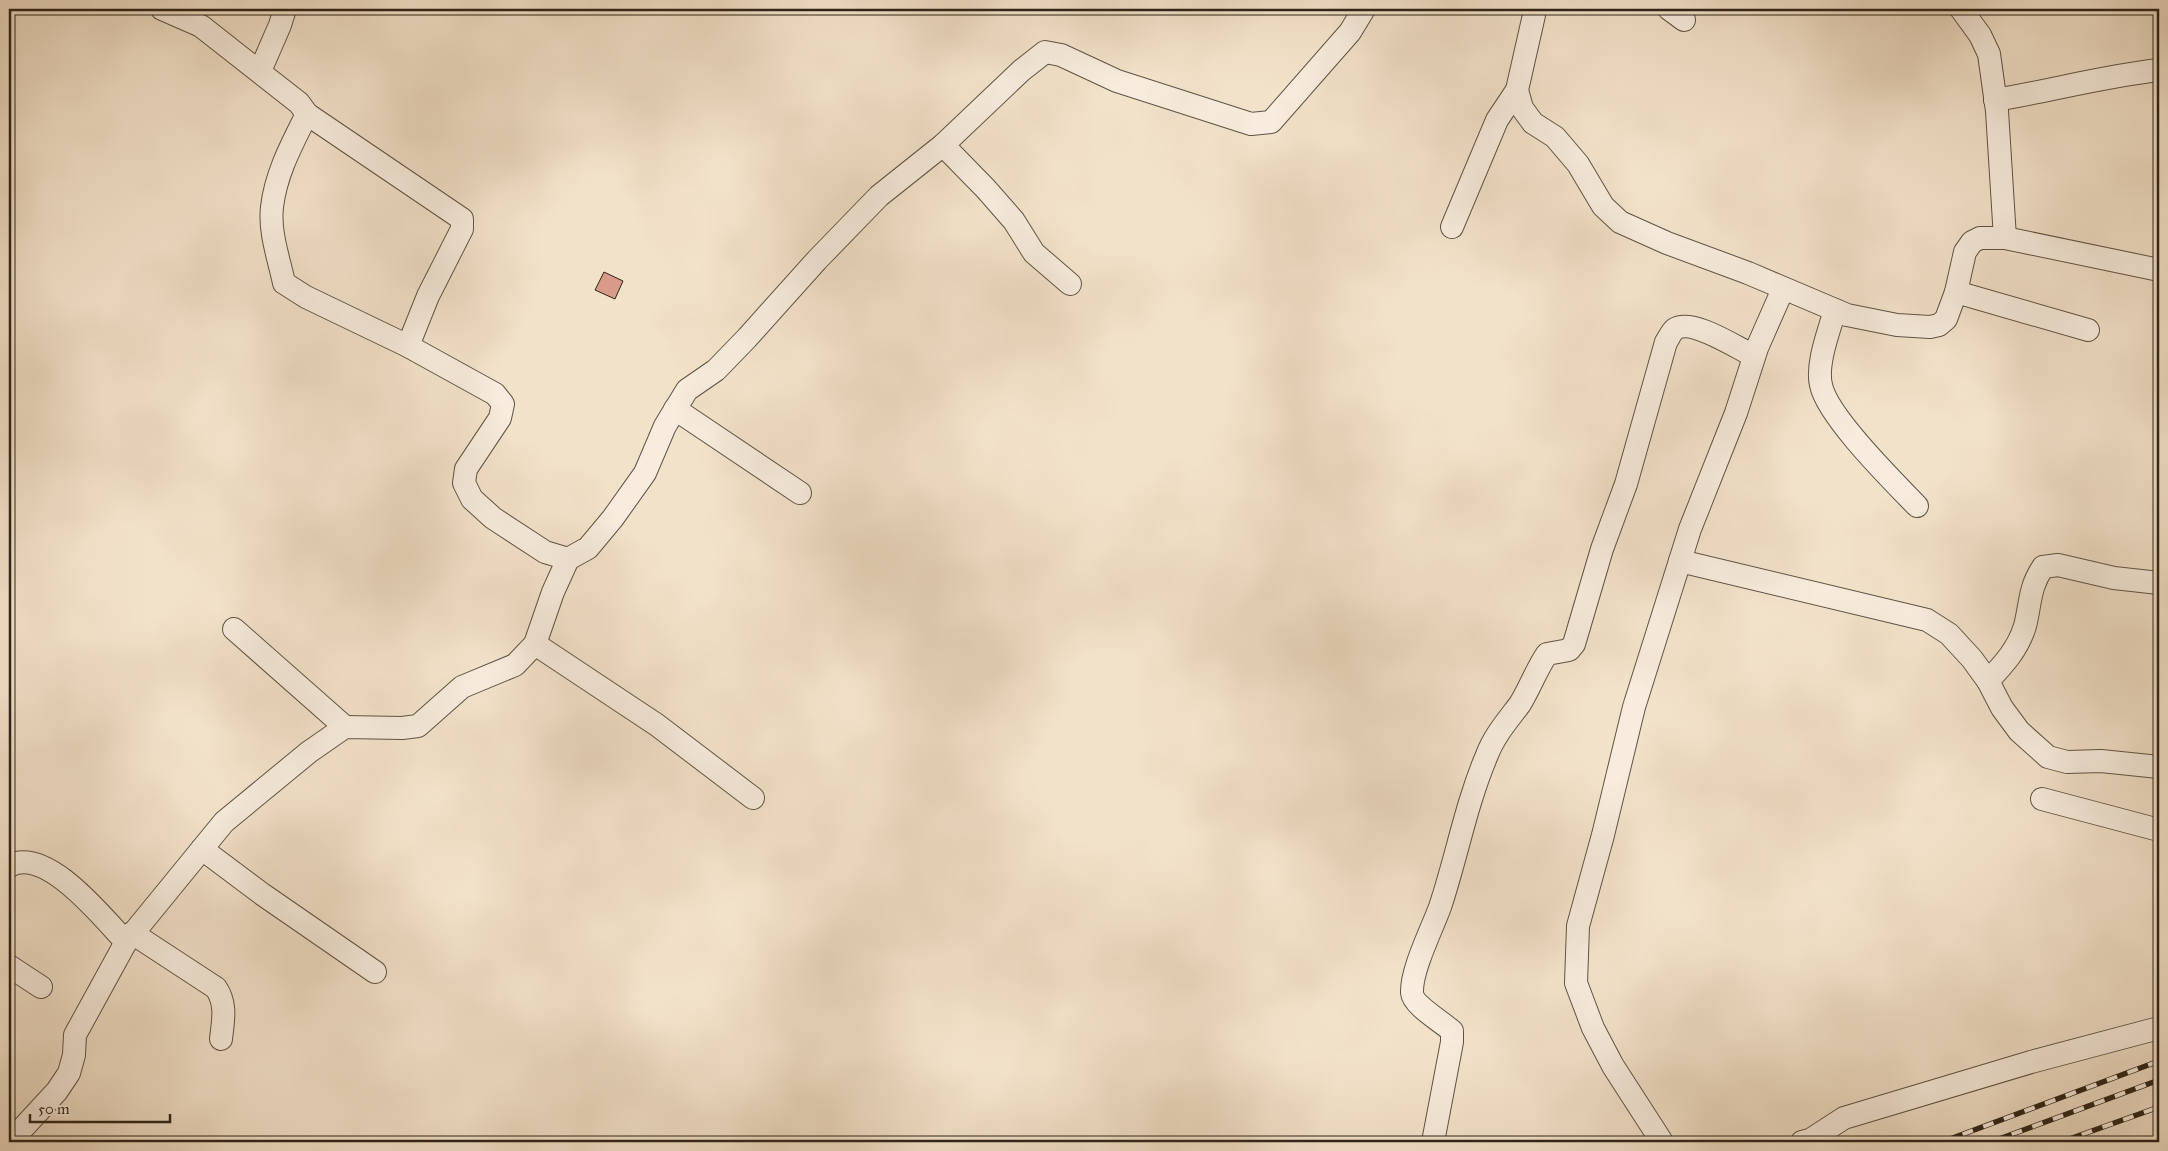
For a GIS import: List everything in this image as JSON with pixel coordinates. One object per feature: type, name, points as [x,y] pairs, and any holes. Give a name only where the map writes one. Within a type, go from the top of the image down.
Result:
[{"type":"street","points":[[162,9],[201,26],[299,103],[308,114],[462,219],[462,229],[428,296],[408,346]]},
{"type":"street","points":[[260,71],[280,25],[284,9]]},
{"type":"street","points":[[10,1142],[57,1091],[69,1073],[74,1055],[75,1035],[129,937],[224,822],[309,752],[345,727],[402,728],[418,726],[462,687],[515,665],[535,644],[553,592],[568,559],[588,548],[614,518],[645,473],[665,426],[687,390],[716,370],[879,196],[942,145],[1022,70],[1045,52],[1062,55],[1118,81],[1251,124],[1271,122],[1350,32],[1364,9]]},
{"type":"street","points":[[1452,227],[1497,120],[1517,90],[1534,15],[1533,9]]},
{"type":"street","points":[[1961,9],[1980,35],[1989,54],[1995,100],[2005,238]]},
{"type":"street","points":[[1995,100],[2047,91],[2120,74],[2159,70]]},
{"type":"street","points":[[1517,90],[1522,108],[1533,122],[1555,137],[1578,164],[1603,206],[1620,222],[1667,243],[1748,273],[1847,316],[1898,325],[1930,327],[1940,325],[1946,319],[1956,292],[1965,252],[1972,242],[1980,238],[2005,238],[2159,270]]},
{"type":"street","points":[[308,114],[282,164],[272,208],[274,236],[284,283],[306,298],[408,346],[495,394],[503,404],[500,418],[466,469],[464,483],[472,499],[493,518],[545,552],[568,559]]},
{"type":"street","points":[[942,145],[986,189],[1014,221],[1034,253],[1070,284]]},
{"type":"street","points":[[1662,1142],[1613,1066],[1594,1028],[1576,983],[1578,926],[1603,835],[1634,707],[1680,560],[1690,529],[1736,413],[1754,356],[1783,289]]},
{"type":"street","points":[[1956,292],[2088,330]]},
{"type":"street","points":[[1835,310],[1820,366],[1820,384],[1827,403],[1877,464],[1917,506]]},
{"type":"street","points":[[1433,1142],[1452,1042],[1452,1032],[1439,1019],[1418,1005],[1412,995],[1414,978],[1440,905],[1466,811],[1487,753],[1521,702],[1547,654],[1569,650],[1574,644],[1602,548],[1626,484],[1666,342],[1674,330],[1682,327],[1694,328],[1709,333],[1754,356]]},
{"type":"street","points":[[676,409],[800,493]]},
{"type":"street","points":[[1680,560],[1927,620],[1949,634],[1972,659],[1988,681],[2002,708],[2019,731],[2048,757],[2068,762],[2101,760],[2159,766]]},
{"type":"street","points":[[1988,681],[2011,656],[2024,627],[2034,580],[2043,567],[2058,565],[2114,578],[2159,583]]},
{"type":"street","points":[[234,629],[345,727]]},
{"type":"street","points":[[535,644],[657,725],[753,798]]},
{"type":"street","points":[[2042,799],[2159,830]]},
{"type":"street","points":[[202,849],[262,894],[375,972]]},
{"type":"street","points":[[9,866],[27,862],[42,865],[80,894],[129,937],[216,988],[221,995],[224,1006],[221,1039]]},
{"type":"street","points":[[9,966],[41,987]]},
{"type":"street","points":[[1802,1142],[1810,1140],[1844,1118],[2031,1062],[2159,1028]]},
{"type":"building","points":[[604,272],[623,281],[615,299],[595,290]]},
{"type":"railway","points":[[1942,1142],[2159,1061]]},
{"type":"railway","points":[[1991,1142],[2159,1080]]},
{"type":"railway","points":[[2061,1142],[2159,1107]]}]
